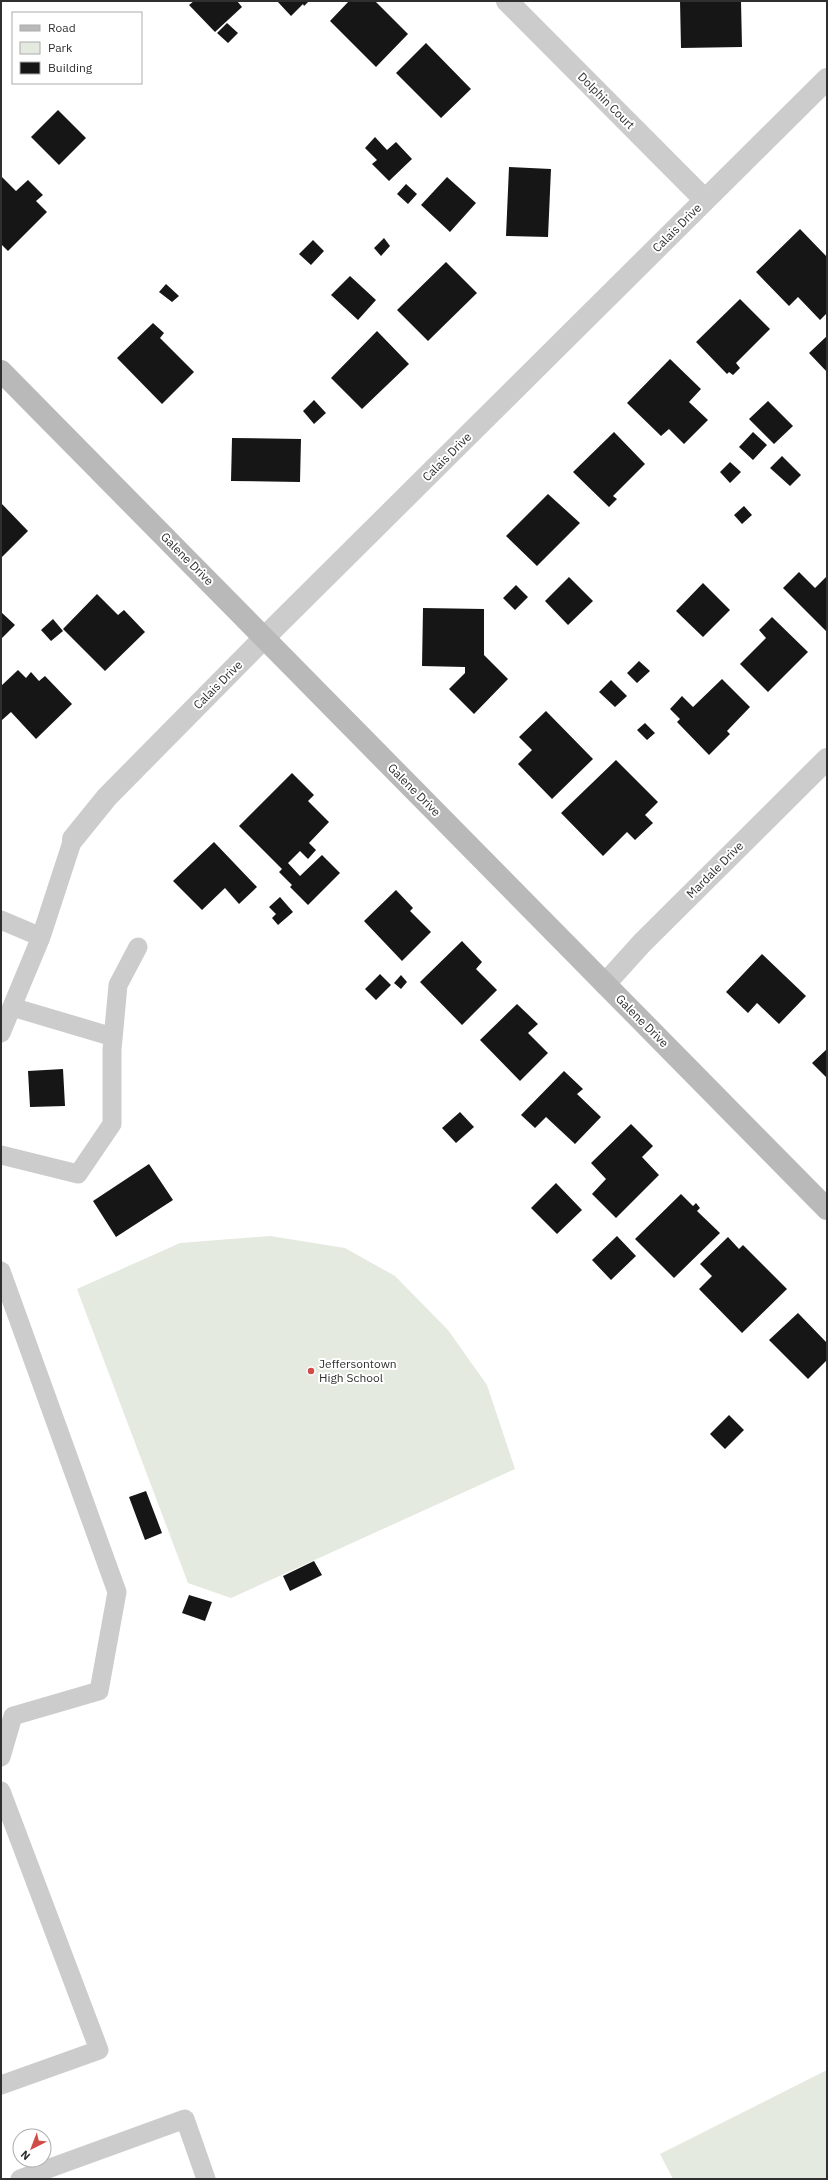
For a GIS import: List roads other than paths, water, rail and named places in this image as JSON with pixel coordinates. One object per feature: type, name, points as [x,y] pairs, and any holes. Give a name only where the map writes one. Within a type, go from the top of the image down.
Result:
[{"type":"street","name":"Dolphin Court","points":[[507,1],[705,200]]},
{"type":"street","name":"Calais Drive","points":[[73,840],[107,797],[264,638],[827,79]]},
{"type":"street","name":"Galene Drive","points":[[1,371],[827,1210]]},
{"type":"street","name":"Mardale Drive","points":[[605,984],[642,943],[827,759]]},
{"type":"lane","points":[[1,1033],[41,937],[73,840]]},
{"type":"lane","points":[[1,920],[41,937]]},
{"type":"lane","points":[[1,1155],[78,1174],[112,1124],[113,1037],[118,985],[138,947]]},
{"type":"lane","points":[[12,1007],[113,1037]]},
{"type":"lane","points":[[1,1271],[116,1592],[99,1691],[7,1711],[1,1757]]},
{"type":"lane","points":[[1,1791],[100,2050],[1,2085]]},
{"type":"lane","points":[[20,2179],[185,2119],[206,2179]]},
{"type":"place","name":"Jeffersontown High School","points":[[311,1371]]}]
